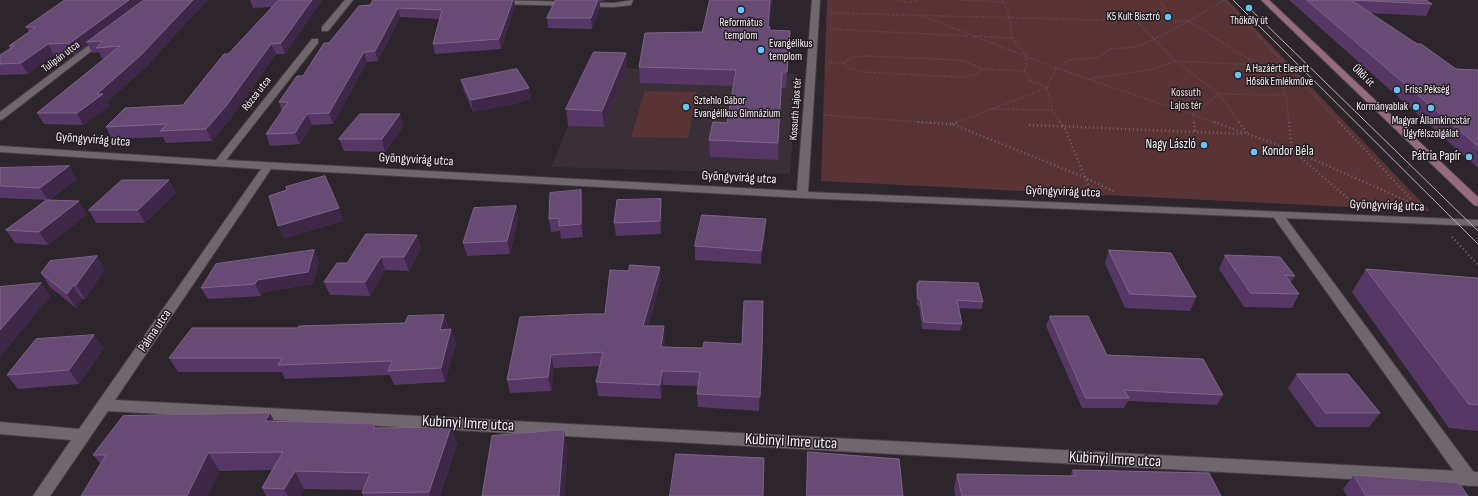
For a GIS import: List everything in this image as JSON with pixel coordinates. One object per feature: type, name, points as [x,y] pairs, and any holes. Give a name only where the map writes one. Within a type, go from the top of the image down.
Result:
[{"type":"main road","name":"Üllői út","points":[[1265,0],[1478,203]]},
{"type":"street","points":[[325,29],[349,0]]},
{"type":"street","points":[[489,2],[614,5],[628,3],[629,0]]},
{"type":"street","name":"Kossuth Lajos tér","points":[[802,195],[816,0]]},
{"type":"street","name":"Tulipán utca","points":[[0,117],[112,33]]},
{"type":"street","name":"Rózsa utca","points":[[219,162],[315,41]]},
{"type":"street","name":"Gyöngyvirág utca","points":[[0,149],[268,166],[802,195],[1478,223]]},
{"type":"street","name":"Pálma utca","points":[[41,496],[268,166]]},
{"type":"street","points":[[1278,215],[1473,479]]},
{"type":"street","name":"Kubinyi Imre utca","points":[[105,405],[1473,479]]},
{"type":"street","points":[[0,428],[82,435]]},
{"type":"path","points":[[897,0],[909,3],[919,0]]},
{"type":"path","points":[[960,0],[1004,1],[1010,18],[1012,38],[1027,56],[1026,71],[1029,80],[1047,88]]},
{"type":"path","points":[[1159,0],[1168,11],[1129,12],[1153,40],[1175,61],[1219,94],[1247,134]]},
{"type":"path","points":[[922,16],[1056,68],[1193,114],[1292,150],[1417,205],[1225,0],[1153,40],[1135,47],[1110,49],[1097,58],[1070,60],[1056,68],[1047,88],[1052,110],[1064,127],[1084,177],[1099,208]]},
{"type":"path","points":[[815,12],[1137,22],[1189,21],[1278,78],[1286,95],[1292,150],[1371,219]]},
{"type":"path","points":[[813,28],[1012,38]]},
{"type":"path","points":[[983,70],[976,75],[961,77],[884,74],[857,71],[849,68],[843,63],[853,57],[865,56],[967,61],[983,70],[1026,71]]},
{"type":"path","points":[[1089,79],[1154,69],[1175,61],[1259,65]]},
{"type":"path","points":[[1278,78],[1299,79]]},
{"type":"path","points":[[952,124],[988,109],[1047,88]]},
{"type":"path","points":[[1193,114],[1219,94],[1286,95]]},
{"type":"path","points":[[988,109],[1052,110]]},
{"type":"path","points":[[807,114],[952,124],[1084,177],[1120,194]]},
{"type":"path","points":[[1193,114],[1194,132]]},
{"type":"path","points":[[1029,125],[1247,134]]},
{"type":"path","points":[[1436,221],[1477,263]]},
{"type":"shaded area","name":"Sztehlo Gábor Evangélikus Gimnázium","points":[[596,67],[797,74],[790,174],[551,167],[568,126]]},
{"type":"green space","name":"Kossuth Lajos tér","points":[[827,0],[1228,0],[1430,211],[821,181]]},
{"type":"green space","points":[[645,91],[697,92],[688,138],[631,137]]},
{"type":"building","points":[[65,0],[129,0],[70,43],[48,44],[21,63],[0,64],[0,55],[14,46],[9,46],[36,27],[26,27]]},
{"type":"building","points":[[144,0],[193,0],[141,55],[97,94],[103,94],[77,113],[37,113],[120,46],[96,48],[103,41],[87,42]]},
{"type":"building","points":[[279,0],[312,0],[281,43],[271,44],[226,106],[206,129],[160,131],[167,124],[106,127],[125,108],[183,105],[224,54],[228,54]]},
{"type":"building","points":[[373,0],[513,0],[499,39],[433,44],[442,10],[398,8],[375,51],[364,52],[329,113],[307,114],[295,133],[266,134],[288,102],[279,102],[297,76],[303,76],[324,43],[329,43],[359,6],[370,5]]},
{"type":"building","points":[[556,0],[598,0],[591,18],[547,18]]},
{"type":"building","points":[[710,0],[770,0],[769,30],[790,31],[787,72],[782,72],[778,143],[709,140],[713,122],[727,123],[736,70],[639,67],[645,33],[702,32]]},
{"type":"building","points":[[1307,0],[1351,0],[1417,44],[1421,44],[1456,69],[1478,70],[1478,146]]},
{"type":"building","points":[[1351,0],[1426,0],[1432,4]]},
{"type":"building","points":[[594,52],[626,53],[602,111],[566,109]]},
{"type":"building","points":[[517,69],[529,88],[471,100],[461,80]]},
{"type":"building","points":[[360,114],[400,114],[382,139],[339,139]]},
{"type":"building","points":[[69,166],[40,188],[0,186],[0,168]]},
{"type":"building","points":[[325,176],[339,208],[278,226],[269,196],[287,190],[286,187]]},
{"type":"building","points":[[122,180],[169,180],[138,210],[89,210]]},
{"type":"building","points":[[581,190],[581,224],[559,226],[559,218],[549,219],[550,193]]},
{"type":"building","points":[[661,199],[660,221],[614,223],[617,200]]},
{"type":"building","points":[[47,200],[79,201],[39,232],[6,230]]},
{"type":"building","points":[[516,206],[507,241],[463,243],[474,208]]},
{"type":"building","points":[[702,215],[766,219],[761,251],[695,246]]},
{"type":"building","points":[[366,234],[417,235],[404,257],[381,257],[365,282],[324,282],[337,263],[347,263]]},
{"type":"building","points":[[314,250],[308,272],[257,280],[255,284],[201,288],[216,264]]},
{"type":"building","points":[[1109,250],[1171,253],[1196,297],[1130,294]]},
{"type":"building","points":[[1225,255],[1280,257],[1295,276],[1285,275],[1299,294],[1251,293]]},
{"type":"building","points":[[97,256],[76,285],[73,286],[67,294],[41,273],[50,261]]},
{"type":"building","points":[[630,265],[660,267],[643,326],[664,326],[661,347],[703,348],[704,342],[742,344],[744,301],[763,301],[760,397],[697,394],[700,372],[662,371],[660,385],[596,382],[603,352],[551,355],[548,377],[507,380],[520,317],[605,314],[610,270],[628,271]]},
{"type":"building","points":[[1366,269],[1478,279],[1478,405],[1469,404]]},
{"type":"building","points":[[919,281],[978,283],[983,302],[957,300],[962,324],[924,322],[920,299],[918,299],[917,283],[919,283]]},
{"type":"building","points":[[41,283],[0,330],[0,287]]},
{"type":"building","points":[[444,315],[440,330],[451,329],[441,368],[388,371],[392,361],[278,365],[282,358],[169,358],[192,328],[298,328],[299,326],[405,323],[408,316]]},
{"type":"building","points":[[1050,316],[1088,316],[1107,355],[1203,359],[1223,395],[1124,390],[1129,398],[1086,398]]},
{"type":"building","points":[[94,335],[69,370],[7,375],[36,339]]},
{"type":"building","points":[[1297,374],[1348,374],[1380,413],[1326,413]]},
{"type":"building","points":[[270,413],[265,421],[375,424],[373,428],[451,427],[429,492],[362,493],[370,473],[295,471],[284,489],[262,488],[283,452],[208,453],[187,496],[81,496],[106,455],[93,455],[123,416]]},
{"type":"building","points":[[564,430],[559,496],[482,496],[492,436]]},
{"type":"building","points":[[808,452],[899,459],[903,496],[807,496]]},
{"type":"building","points":[[676,454],[764,458],[763,496],[670,496]]},
{"type":"building","points":[[1073,470],[1209,473],[1221,496],[962,496],[957,474],[1075,476]]},
{"type":"building","points":[[1354,475],[1459,483],[1468,496],[1366,496]]},
{"type":"tram line","points":[[1233,0],[1478,244]]},
{"type":"tram line","points":[[1247,6],[1478,231]]},
{"type":"place","name":"Thököly út","points":[[1249,8]]},
{"type":"place","name":"Református templom","points":[[741,10]]},
{"type":"place","name":"K5 Kult Bisztró","points":[[1168,17]]},
{"type":"place","name":"Evangélikus templom","points":[[761,50]]},
{"type":"place","name":"A Hazáért Elesett Hősök Emlékműve","points":[[1238,75]]},
{"type":"place","name":"Friss Pékség","points":[[1397,90]]},
{"type":"place","name":"Sztehlo Gábor Evangélikus Gimnázium","points":[[686,107]]},
{"type":"place","name":"Kormányablak","points":[[1416,107]]},
{"type":"place","name":"Magyar Államkincstár Ügyfélszolgálat","points":[[1431,108]]},
{"type":"place","name":"Nagy László","points":[[1204,145]]},
{"type":"place","name":"Kondor Béla","points":[[1254,152]]},
{"type":"place","name":"Pátria Papír","points":[[1469,157]]}]
